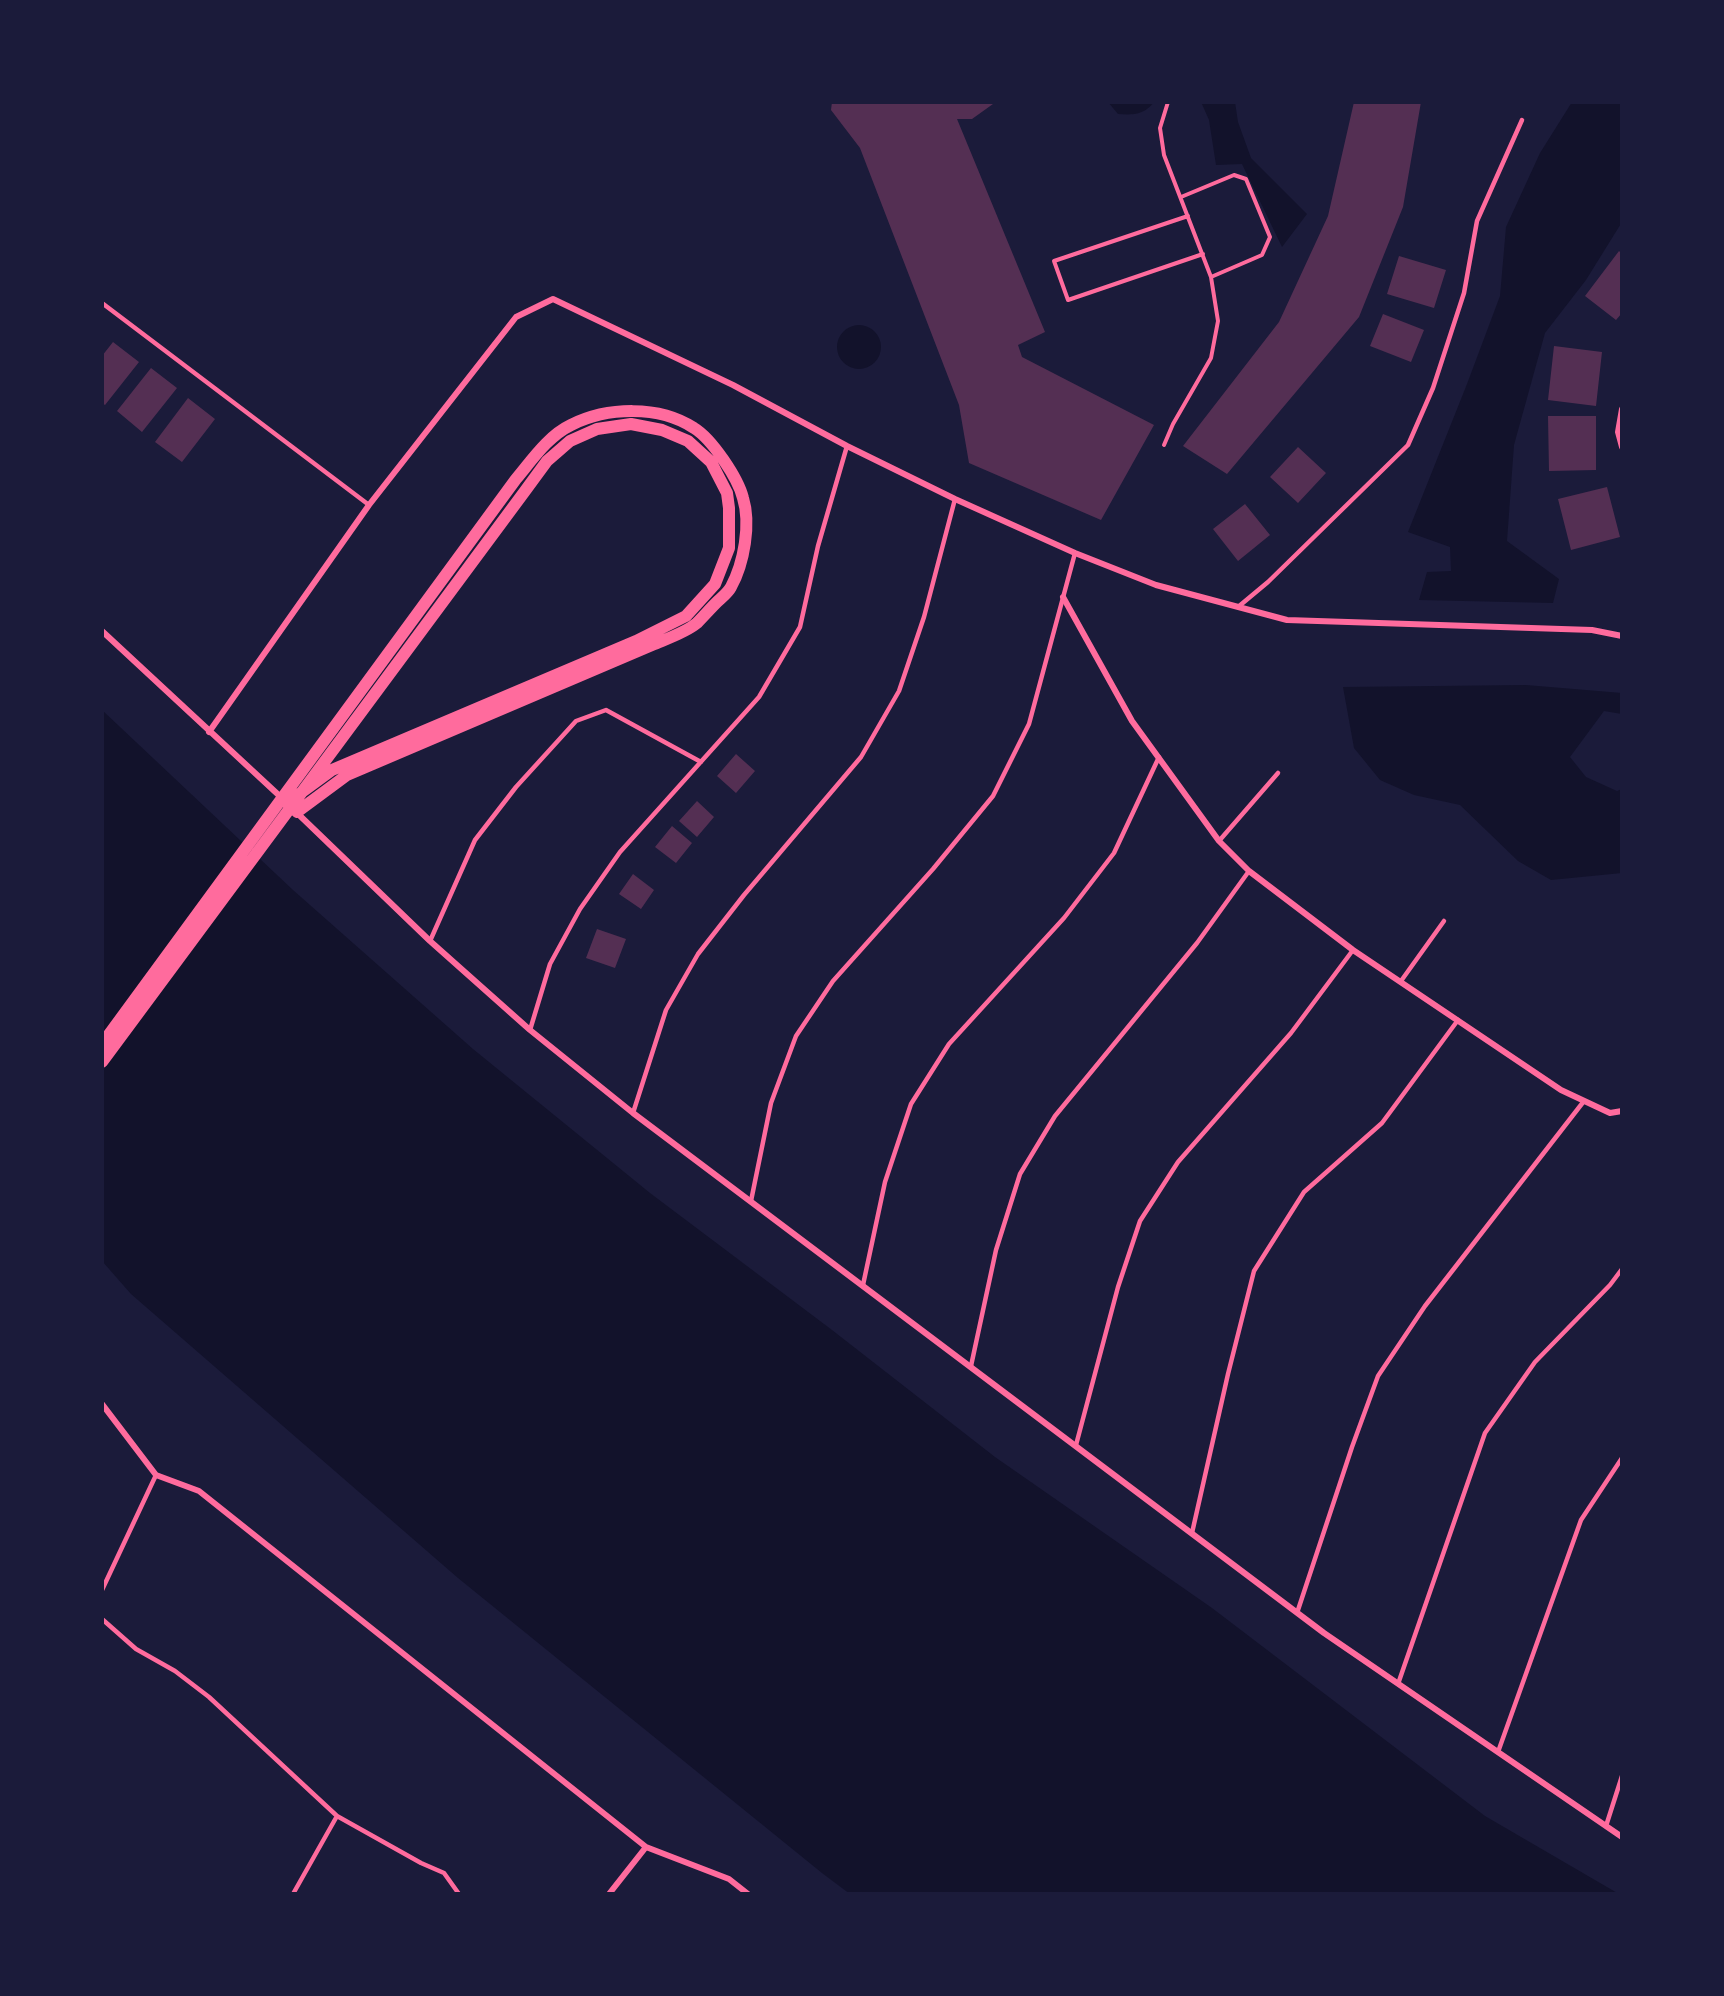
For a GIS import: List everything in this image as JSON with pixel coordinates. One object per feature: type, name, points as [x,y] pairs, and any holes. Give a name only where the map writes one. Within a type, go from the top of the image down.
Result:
[{"type":"main road","points":[[102,1044],[516,479],[546,443],[570,425],[605,413],[638,411],[669,417],[695,428],[714,447],[743,497],[745,553],[730,588],[695,624],[652,645],[347,775],[292,808]]},
{"type":"main road","points":[[102,1062],[547,461],[570,441],[597,429],[631,424],[662,430],[688,441],[711,462],[727,493],[729,548],[715,584],[686,616],[636,641],[332,770],[292,808]]},
{"type":"street","points":[[209,732],[369,505],[516,317],[553,299],[733,385],[847,446],[955,499],[1075,553],[1156,585],[1287,620],[1592,630],[1622,636]]},
{"type":"street","points":[[1622,409],[1618,432],[1622,447]]},
{"type":"street","points":[[1063,597],[1132,721],[1219,841],[1249,871],[1353,950],[1561,1090],[1610,1113],[1622,1111]]},
{"type":"street","points":[[102,631],[292,808],[430,941],[530,1030],[633,1113],[1297,1612],[1622,1837]]},
{"type":"street","points":[[102,1404],[156,1475],[199,1491],[646,1847],[729,1879],[748,1894]]},
{"type":"street","points":[[609,1894],[646,1847]]},
{"type":"lane","points":[[1238,607],[1268,582],[1408,445],[1433,388],[1464,293],[1477,221],[1522,120]]},
{"type":"lane","points":[[102,303],[369,505]]},
{"type":"lane","points":[[530,1030],[550,964],[580,909],[620,852],[759,697],[800,627],[818,546],[847,446]]},
{"type":"lane","points":[[633,1113],[666,1011],[698,954],[744,895],[861,757],[899,691],[924,617],[955,499]]},
{"type":"lane","points":[[751,1201],[771,1103],[796,1036],[833,981],[933,869],[993,796],[1029,724],[1075,553]]},
{"type":"lane","points":[[430,941],[475,840],[516,787],[576,721],[606,710],[701,762]]},
{"type":"lane","points":[[863,1285],[885,1182],[911,1104],[949,1044],[1064,918],[1114,853],[1159,757]]},
{"type":"lane","points":[[1219,841],[1278,773]]},
{"type":"lane","points":[[970,1366],[996,1250],[1020,1174],[1055,1116],[1197,943],[1249,871]]},
{"type":"lane","points":[[1401,981],[1444,921]]},
{"type":"lane","points":[[1076,1445],[1118,1287],[1140,1221],[1178,1162],[1291,1033],[1353,950]]},
{"type":"lane","points":[[1192,1533],[1254,1271],[1304,1192],[1382,1122],[1458,1020]]},
{"type":"lane","points":[[1297,1612],[1378,1376],[1425,1306],[1584,1101]]},
{"type":"lane","points":[[1398,1684],[1485,1433],[1535,1362],[1610,1285],[1622,1269]]},
{"type":"lane","points":[[1498,1752],[1581,1520],[1622,1458]]},
{"type":"lane","points":[[102,1590],[156,1475]]},
{"type":"lane","points":[[102,1620],[136,1649],[175,1671],[209,1697],[337,1816],[421,1863],[444,1873],[459,1894]]},
{"type":"lane","points":[[1606,1826],[1622,1776]]},
{"type":"lane","points":[[292,1894],[337,1816]]},
{"type":"path","points":[[1164,445],[1173,423],[1211,358],[1218,321],[1211,277],[1164,155],[1160,128],[1168,102]]},
{"type":"path","points":[[1180,197],[1234,175],[1246,178],[1270,237],[1262,255],[1211,277]]},
{"type":"path","points":[[1188,216],[1054,261],[1068,300],[1203,254]]},
{"type":"shaded area","points":[[1108,102],[1154,102],[1142,112],[1118,114]]},
{"type":"shaded area","points":[[1201,102],[1235,102],[1238,122],[1251,158],[1307,214],[1282,247],[1242,164],[1216,165],[1209,120]]},
{"type":"shaded area","points":[[1572,102],[1622,102],[1622,222],[1586,280],[1545,333],[1514,445],[1507,541],[1559,579],[1553,603],[1419,600],[1427,572],[1451,571],[1450,547],[1408,532],[1500,296],[1506,227],[1540,153]]},
{"type":"shaded area","points":[[859,325],[868,326],[875,331],[880,338],[880,356],[875,363],[868,368],[859,369],[850,368],[843,363],[838,356],[837,347],[838,338],[843,331],[850,326]]},
{"type":"shaded area","points":[[1526,685],[1622,693],[1622,714],[1604,711],[1570,757],[1586,777],[1617,791],[1622,789],[1622,873],[1551,880],[1518,861],[1460,805],[1414,795],[1380,780],[1354,748],[1343,687]]},
{"type":"shaded area","points":[[102,710],[293,890],[473,1049],[650,1193],[832,1330],[995,1457],[1212,1608],[1485,1816],[1619,1894],[850,1894],[822,1873],[458,1578],[131,1294],[102,1261]]},
{"type":"building","points":[[832,102],[993,102],[972,119],[957,119],[1045,332],[1018,345],[1022,357],[1154,425],[1101,520],[969,463],[959,405],[860,148],[831,110]]},
{"type":"building","points":[[1354,102],[1421,102],[1403,207],[1359,317],[1227,474],[1183,446],[1279,322],[1328,216]]},
{"type":"building","points":[[1619,251],[1622,254],[1622,313],[1616,320],[1585,296]]},
{"type":"building","points":[[1399,256],[1446,270],[1434,308],[1387,294]]},
{"type":"building","points":[[1383,314],[1424,330],[1411,362],[1370,346]]},
{"type":"building","points":[[113,342],[139,362],[105,405],[102,403],[102,356]]},
{"type":"building","points":[[1554,346],[1602,352],[1596,406],[1548,400]]},
{"type":"building","points":[[151,368],[177,388],[142,432],[117,411]]},
{"type":"building","points":[[188,398],[215,419],[182,462],[155,442]]},
{"type":"building","points":[[1548,416],[1596,416],[1596,470],[1549,471]]},
{"type":"building","points":[[1298,447],[1326,473],[1298,503],[1270,477]]},
{"type":"building","points":[[1607,487],[1620,537],[1571,550],[1558,499]]},
{"type":"building","points":[[1245,504],[1270,535],[1238,561],[1213,529]]},
{"type":"building","points":[[736,754],[755,771],[736,793],[717,776]]},
{"type":"building","points":[[697,801],[714,817],[697,837],[679,821]]},
{"type":"building","points":[[672,826],[692,843],[676,863],[655,847]]},
{"type":"building","points":[[633,874],[654,890],[641,909],[619,894]]},
{"type":"building","points":[[597,929],[626,939],[615,968],[586,958]]}]
